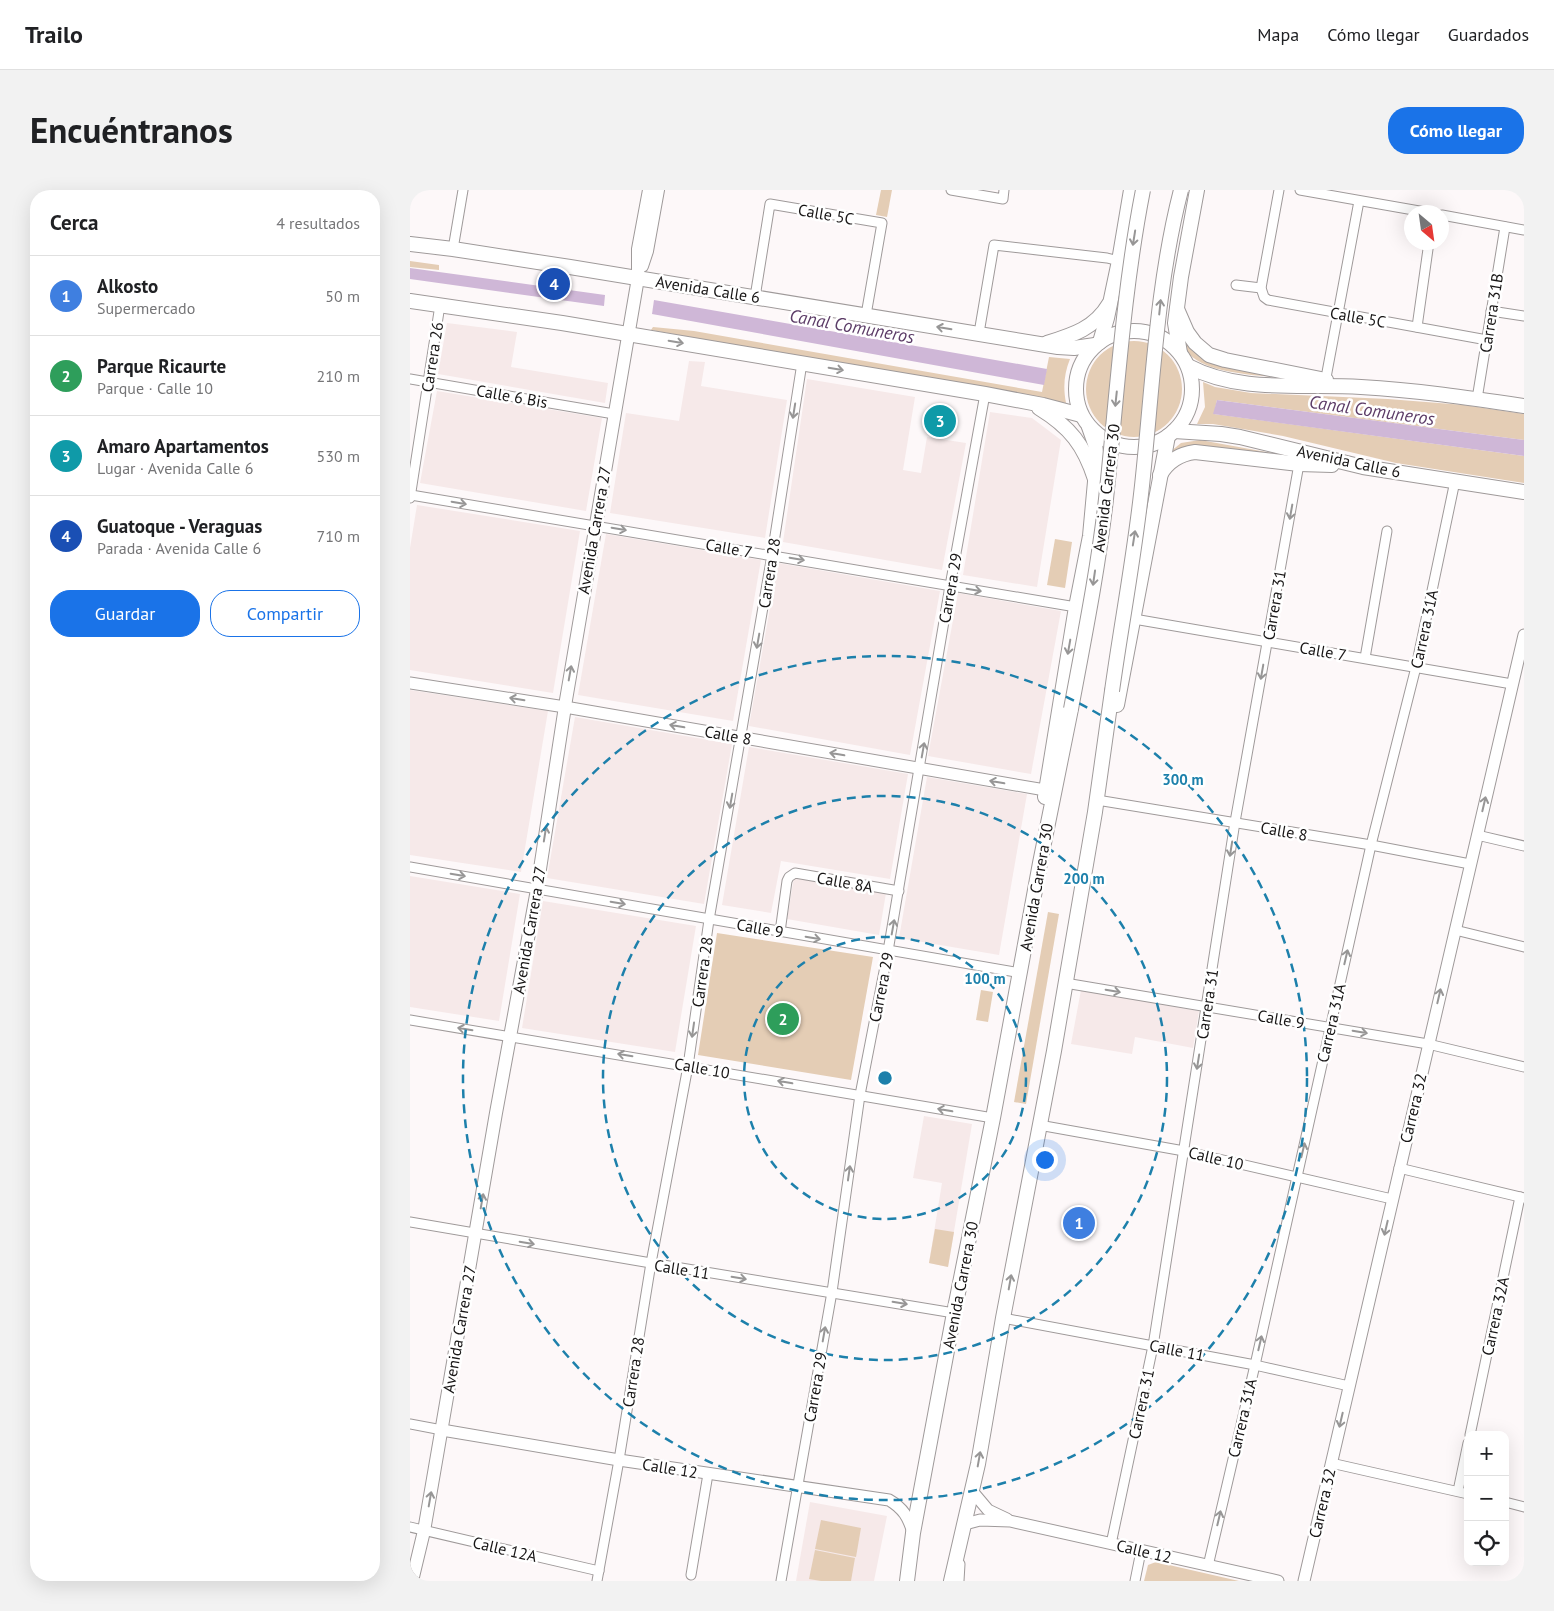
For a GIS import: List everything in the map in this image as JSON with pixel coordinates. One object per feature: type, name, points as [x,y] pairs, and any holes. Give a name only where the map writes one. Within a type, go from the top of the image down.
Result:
[{"type":"main road","name":"Avenida Carrera 27","points":[[412,1581],[424,1530],[537,888],[564,707],[628,334],[638,278],[647,250],[649,190]]},
{"type":"main road","points":[[1040,863],[1045,790],[1090,536],[1097,466],[1096,452],[1076,401],[1075,386],[1078,371],[1085,357],[1104,332],[1119,261],[1130,190]]},
{"type":"main road","name":"Avenida Carrera 30","points":[[907,1581],[954,1312],[994,1118],[1040,863],[1090,606],[1106,502],[1132,254],[1143,190]]},
{"type":"main road","name":"Avenida Carrera 30","points":[[951,1581],[972,1491],[1103,766],[1112,690],[1142,487],[1162,292],[1172,229],[1181,190]]},
{"type":"main road","points":[[1180,353],[1175,323],[1182,267],[1197,190]]},
{"type":"main road","name":"Avenida Calle 6","points":[[410,244],[638,278],[1044,344],[1074,348],[1097,343]]},
{"type":"main road","points":[[410,301],[528,317],[1028,402],[1085,421],[1103,439],[1131,447],[1150,445],[1171,434],[1182,422],[1191,401],[1191,377],[1188,366],[1180,353],[1169,342],[1156,335],[1142,331],[1127,331],[1113,334],[1097,343]]},
{"type":"main road","points":[[1044,344],[1086,328],[1100,317],[1110,302]]},
{"type":"main road","points":[[1177,309],[1187,332],[1195,343],[1215,358],[1325,383]]},
{"type":"main road","points":[[1188,366],[1212,377],[1244,384],[1325,383],[1418,392],[1524,406]]},
{"type":"main road","points":[[1028,402],[1054,417],[1072,434],[1085,452],[1095,480]]},
{"type":"main road","name":"Avenida Calle 6","points":[[1171,434],[1221,434],[1240,437],[1363,467],[1524,492]]},
{"type":"main road","points":[[1103,766],[1121,692],[1160,475],[1171,434]]},
{"type":"main road","points":[[1160,475],[1165,466],[1172,460],[1195,452],[1299,464],[1363,467]]},
{"type":"street","points":[[453,249],[463,190]]},
{"type":"street","points":[[952,190],[1003,194]]},
{"type":"street","points":[[1236,285],[1261,288],[1279,190]]},
{"type":"street","points":[[1300,190],[1404,208]]},
{"type":"street","points":[[1325,383],[1359,200]]},
{"type":"street","name":"Calle 5C","points":[[754,297],[770,204],[882,223],[866,315]]},
{"type":"street","points":[[1449,216],[1524,230]]},
{"type":"street","name":"Carrera 31B","points":[[1477,399],[1505,227]]},
{"type":"street","points":[[979,333],[994,245],[1119,261]]},
{"type":"street","points":[[1417,327],[1428,250]]},
{"type":"street","name":"Calle 5C","points":[[1261,288],[1264,297],[1272,302],[1487,340]]},
{"type":"street","name":"Carrera 26","points":[[410,496],[414,454],[429,381],[440,305]]},
{"type":"street","points":[[1492,311],[1524,316]]},
{"type":"street","name":"Carrera 28","points":[[597,1581],[651,1264],[688,1066],[709,920],[742,737],[802,363]]},
{"type":"street","name":"Calle 6 Bis","points":[[410,379],[614,414]]},
{"type":"street","name":"Carrera 29","points":[[781,1581],[832,1292],[860,1095],[899,891],[950,586],[985,394]]},
{"type":"street","name":"Carrera 31","points":[[1111,1544],[1153,1346],[1235,822],[1299,464]]},
{"type":"street","name":"Carrera 31A","points":[[1208,1566],[1255,1365],[1371,845],[1416,667],[1455,481]]},
{"type":"street","name":"Calle 7","points":[[410,496],[595,525],[1076,607]]},
{"type":"street","points":[[1365,658],[1387,531]]},
{"type":"street","name":"Calle 7","points":[[1134,619],[1512,684]]},
{"type":"street","name":"Carrera 32","points":[[1304,1581],[1524,635]]},
{"type":"street","name":"Calle 8","points":[[410,683],[564,707],[1045,790]]},
{"type":"street","name":"Calle 8","points":[[1097,800],[1371,845],[1470,864]]},
{"type":"street","points":[[1477,835],[1524,846]]},
{"type":"street","name":"Calle 9","points":[[410,867],[1021,973]]},
{"type":"street","name":"Calle 8A","points":[[780,932],[786,881],[792,874],[899,891]]},
{"type":"street","points":[[1454,930],[1524,947]]},
{"type":"street","name":"Calle 9","points":[[1065,983],[1428,1044],[1524,1067]]},
{"type":"street","name":"Calle 10","points":[[410,1020],[994,1118]]},
{"type":"street","name":"Calle 10","points":[[1039,1125],[1184,1151],[1392,1199]]},
{"type":"street","points":[[1399,1168],[1522,1198]]},
{"type":"street","name":"Carrera 32A","points":[[1471,1431],[1522,1198]]},
{"type":"street","name":"Calle 11","points":[[410,1222],[651,1264],[954,1312]]},
{"type":"street","name":"Calle 11","points":[[1003,1318],[1255,1365],[1349,1386]]},
{"type":"street","name":"Calle 12","points":[[410,1424],[619,1460],[708,1474],[798,1485],[889,1500],[899,1505],[905,1513],[914,1533]]},
{"type":"street","points":[[1458,1491],[1464,1462]]},
{"type":"street","points":[[1331,1463],[1464,1493]]},
{"type":"street","points":[[691,1576],[708,1474]]},
{"type":"street","name":"Calle 12","points":[[972,1491],[988,1510],[1010,1522]]},
{"type":"street","points":[[1509,1503],[1524,1507]]},
{"type":"street","name":"Calle 12","points":[[963,1531],[980,1520],[1010,1522],[1278,1581]]},
{"type":"street","name":"Calle 12A","points":[[410,1527],[599,1571]]},
{"type":"street","points":[[959,1581],[963,1531]]},
{"type":"street","points":[[1135,1581],[1142,1551]]},
{"type":"shaded area","points":[[881,190],[892,190],[887,217],[876,215]]},
{"type":"shaded area","points":[[410,261],[439,265],[439,270],[410,267]]},
{"type":"shaded area","points":[[410,268],[605,295],[604,306],[410,279]]},
{"type":"shaded area","points":[[654,300],[1047,369],[1044,385],[652,314]]},
{"type":"shaded area","points":[[447,323],[517,332],[511,367],[608,383],[605,403],[438,374]]},
{"type":"shaded area","points":[[653,327],[694,331],[1042,392],[1049,357],[1070,359],[1065,381],[1066,403],[651,330]]},
{"type":"shaded area","points":[[1182,328],[1189,341],[1293,378],[1236,373],[1207,365],[1195,359],[1187,351]]},
{"type":"shaded area","points":[[1134,341],[1152,345],[1168,355],[1178,371],[1182,389],[1178,407],[1168,423],[1152,433],[1134,437],[1116,433],[1100,423],[1090,407],[1086,389],[1090,371],[1100,355],[1116,345]]},
{"type":"shaded area","points":[[689,361],[705,362],[701,386],[787,400],[765,538],[610,513],[626,413],[679,421]]},
{"type":"shaded area","points":[[807,379],[915,397],[903,470],[921,473],[927,437],[966,443],[942,570],[783,542]]},
{"type":"shaded area","points":[[1203,382],[1215,387],[1251,393],[1388,399],[1464,405],[1524,414],[1524,440],[1217,400],[1214,414],[1524,456],[1524,483],[1396,463],[1283,436],[1213,424],[1197,424],[1205,407]]},
{"type":"shaded area","points":[[437,391],[602,418],[586,511],[420,483]]},
{"type":"shaded area","points":[[1217,400],[1524,440],[1524,456],[1213,414]]},
{"type":"shaded area","points":[[990,412],[1032,418],[1061,440],[1037,587],[963,575]]},
{"type":"shaded area","points":[[1200,440],[1295,457],[1173,455],[1170,452],[1181,443]]},
{"type":"shaded area","points":[[417,505],[580,531],[553,693],[410,670],[410,548]]},
{"type":"shaded area","points":[[606,534],[761,560],[733,721],[578,695]]},
{"type":"shaded area","points":[[1055,539],[1072,542],[1065,588],[1047,585]]},
{"type":"shaded area","points":[[778,563],[940,591],[910,755],[749,726]]},
{"type":"shaded area","points":[[958,593],[1061,611],[1031,774],[928,756]]},
{"type":"shaded area","points":[[410,690],[548,711],[521,872],[410,855]]},
{"type":"shaded area","points":[[575,717],[732,744],[704,904],[547,878]]},
{"type":"shaded area","points":[[749,747],[908,774],[890,879],[781,861],[771,913],[722,905]]},
{"type":"shaded area","points":[[927,777],[1027,794],[999,955],[899,938]]},
{"type":"shaded area","points":[[410,876],[520,894],[499,1021],[410,1007]]},
{"type":"shaded area","points":[[794,877],[886,893],[879,935],[787,919]]},
{"type":"shaded area","points":[[543,901],[696,926],[675,1052],[522,1028]]},
{"type":"shaded area","points":[[1048,912],[1059,914],[1026,1104],[1014,1102]]},
{"type":"shaded area","points":[[717,933],[873,957],[851,1080],[698,1055]]},
{"type":"shaded area","points":[[981,990],[993,992],[988,1022],[976,1020]]},
{"type":"shaded area","points":[[1081,990],[1199,1011],[1193,1048],[1135,1037],[1132,1054],[1071,1044]]},
{"type":"shaded area","points":[[924,1116],[972,1124],[948,1267],[929,1263],[942,1183],[913,1178]]},
{"type":"shaded area","points":[[935,1229],[954,1232],[948,1267],[929,1263]]},
{"type":"shaded area","points":[[810,1502],[887,1516],[874,1581],[796,1581]]},
{"type":"shaded area","points":[[821,1520],[861,1528],[856,1557],[815,1549]]},
{"type":"shaded area","points":[[815,1550],[855,1558],[851,1581],[809,1579]]},
{"type":"shaded area","points":[[1156,1562],[1239,1581],[1144,1581],[1148,1565]]},
{"type":"place","name":"Guatoque - Veraguas","points":[[554,284]]},
{"type":"place","name":"Amaro Apartamentos","points":[[940,421]]},
{"type":"place","name":"Parque Ricaurte","points":[[783,1019]]},
{"type":"place","name":"Alkosto","points":[[1079,1223]]},
{"type":"water label","name":"Canal Comuneros","points":[[852,326]]},
{"type":"water label","name":"Canal Comuneros","points":[[1372,410]]}]
